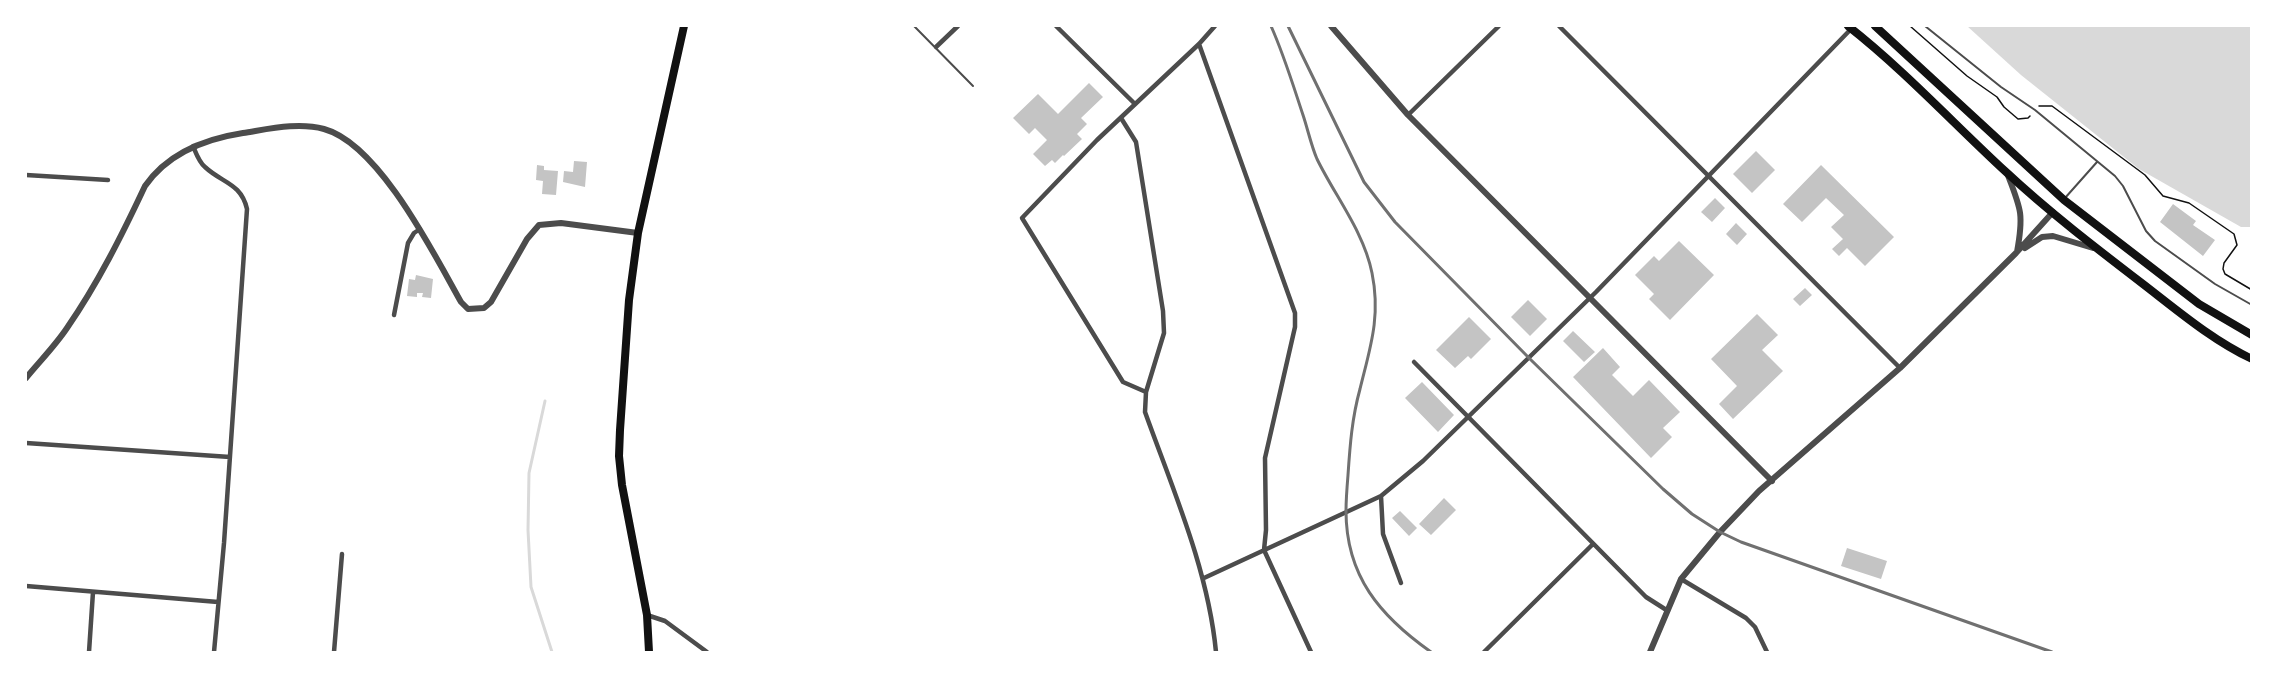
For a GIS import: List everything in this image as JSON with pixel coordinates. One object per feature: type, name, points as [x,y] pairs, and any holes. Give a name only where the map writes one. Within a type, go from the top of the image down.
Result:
[{"type":"highway","points":[[649,652],[647,615],[622,485],[620,456],[629,300],[638,233],[684,26]]},
{"type":"highway","points":[[1875,26],[2064,200],[2199,304],[2252,335]]},
{"type":"highway","points":[[1850,27],[2007,173],[2098,250],[2191,322],[2233,350],[2252,359]]},
{"type":"highway","points":[[2053,212],[2064,200]]},
{"type":"street","points":[[936,47],[958,26]]},
{"type":"street","points":[[1056,26],[1135,104]]},
{"type":"street","points":[[1146,392],[1123,382],[1022,218],[1215,26]]},
{"type":"street","points":[[1331,26],[1408,115],[1772,481]]},
{"type":"street","points":[[1408,115],[1499,26]]},
{"type":"street","points":[[1559,26],[1900,368]]},
{"type":"street","points":[[1204,578],[1381,496],[1423,461],[1589,299],[1710,176],[1850,27]]},
{"type":"street","points":[[1199,44],[1295,313],[1295,327],[1265,459],[1264,550],[1311,652]]},
{"type":"street","points":[[1121,118],[1136,142],[1164,333],[1146,392],[1145,412],[1204,578],[1216,652]]},
{"type":"street","points":[[26,378],[66,330],[83,303],[103,270],[145,186],[154,174],[173,157],[193,146],[239,134],[309,126],[326,129],[356,147],[374,165],[420,229],[461,302],[468,309],[484,308],[491,302],[527,239],[539,225],[561,223],[638,233]]},
{"type":"street","points":[[193,146],[203,166],[239,191],[245,200],[247,209],[214,652]]},
{"type":"street","points":[[2007,173],[2020,206],[2022,224],[2016,253]]},
{"type":"street","points":[[26,175],[108,180]]},
{"type":"street","points":[[1650,652],[1682,579],[1720,532],[1772,481],[1900,368],[2016,253],[2053,212]]},
{"type":"street","points":[[393,315],[408,243],[414,233],[420,229]]},
{"type":"street","points":[[2016,253],[2042,237],[2053,236],[2098,250]]},
{"type":"street","points":[[1414,362],[1646,597],[1668,611]]},
{"type":"street","points":[[26,442],[230,457]]},
{"type":"street","points":[[1381,496],[1383,534],[1401,583]]},
{"type":"street","points":[[1484,652],[1593,544]]},
{"type":"street","points":[[334,652],[342,554]]},
{"type":"street","points":[[1682,579],[1746,618],[1755,627],[1767,652]]},
{"type":"street","points":[[26,586],[218,602]]},
{"type":"street","points":[[89,652],[93,592]]},
{"type":"street","points":[[647,615],[665,621],[707,652]]},
{"type":"lane","points":[[914,26],[974,86]]},
{"type":"lane","points":[[1925,26],[2001,87],[2035,110],[2115,177],[2123,186],[2140,220],[2156,241],[2215,284],[2252,305]]},
{"type":"lane","points":[[2064,200],[2097,162]]},
{"type":"path","points":[[2189,203],[2234,234],[2237,245],[2224,263],[2223,269],[2225,274],[2252,290]]},
{"type":"shaded area","points":[[1967,26],[2251,26],[2251,227],[2241,227],[2139,169],[2021,75]]},
{"type":"building","points":[[1089,83],[1103,97],[1081,118],[1087,124],[1077,134],[1082,139],[1055,163],[1052,160],[1045,166],[1033,154],[1047,140],[1035,128],[1029,134],[1013,118],[1038,94],[1058,114]]},
{"type":"building","points":[[1756,151],[1775,170],[1752,193],[1733,174]]},
{"type":"building","points":[[574,161],[587,162],[585,187],[563,182],[564,171],[573,172]]},
{"type":"building","points":[[537,165],[544,166],[544,170],[558,171],[556,195],[542,194],[543,181],[536,180]]},
{"type":"building","points":[[1821,165],[1894,237],[1865,266],[1847,248],[1839,256],[1832,249],[1843,239],[1831,227],[1844,215],[1826,198],[1802,222],[1783,204]]},
{"type":"building","points":[[1715,198],[1725,208],[1712,222],[1701,212]]},
{"type":"building","points":[[2173,204],[2196,221],[2193,225],[2215,240],[2203,256],[2160,222]]},
{"type":"building","points":[[1736,223],[1747,234],[1737,245],[1726,234]]},
{"type":"building","points":[[1679,241],[1714,275],[1670,320],[1649,299],[1654,294],[1635,275],[1654,256],[1659,261]]},
{"type":"building","points":[[416,275],[433,279],[431,298],[422,297],[423,293],[417,293],[417,297],[407,296],[409,279],[415,280]]},
{"type":"building","points":[[1805,288],[1812,295],[1800,306],[1793,299]]},
{"type":"building","points":[[1528,300],[1547,319],[1530,336],[1511,317]]},
{"type":"building","points":[[1757,314],[1778,335],[1762,350],[1783,371],[1733,419],[1719,404],[1737,386],[1711,359]]},
{"type":"building","points":[[1469,317],[1491,339],[1471,359],[1468,356],[1455,368],[1436,350]]},
{"type":"building","points":[[1573,331],[1595,352],[1584,362],[1563,341]]},
{"type":"building","points":[[1603,348],[1620,367],[1612,375],[1633,396],[1649,380],[1680,412],[1663,428],[1672,437],[1651,458],[1573,377]]},
{"type":"building","points":[[1422,382],[1454,415],[1438,432],[1405,398]]},
{"type":"building","points":[[1444,498],[1456,510],[1431,535],[1419,524]]},
{"type":"building","points":[[1400,511],[1417,528],[1409,536],[1392,518]]},
{"type":"building","points":[[1847,548],[1887,561],[1881,579],[1841,566]]},
{"type":"waterway","points":[[545,401],[529,473],[528,530],[531,587],[552,652]]},
{"type":"railway","points":[[1271,26],[1315,154],[1363,243],[1372,273],[1375,318],[1355,410],[1347,493],[1346,511],[1352,555],[1359,575],[1382,609],[1396,624],[1431,652]]},
{"type":"railway","points":[[1288,26],[1364,182],[1395,222],[1530,359],[1663,489],[1692,514],[1741,542],[2052,652]]}]
